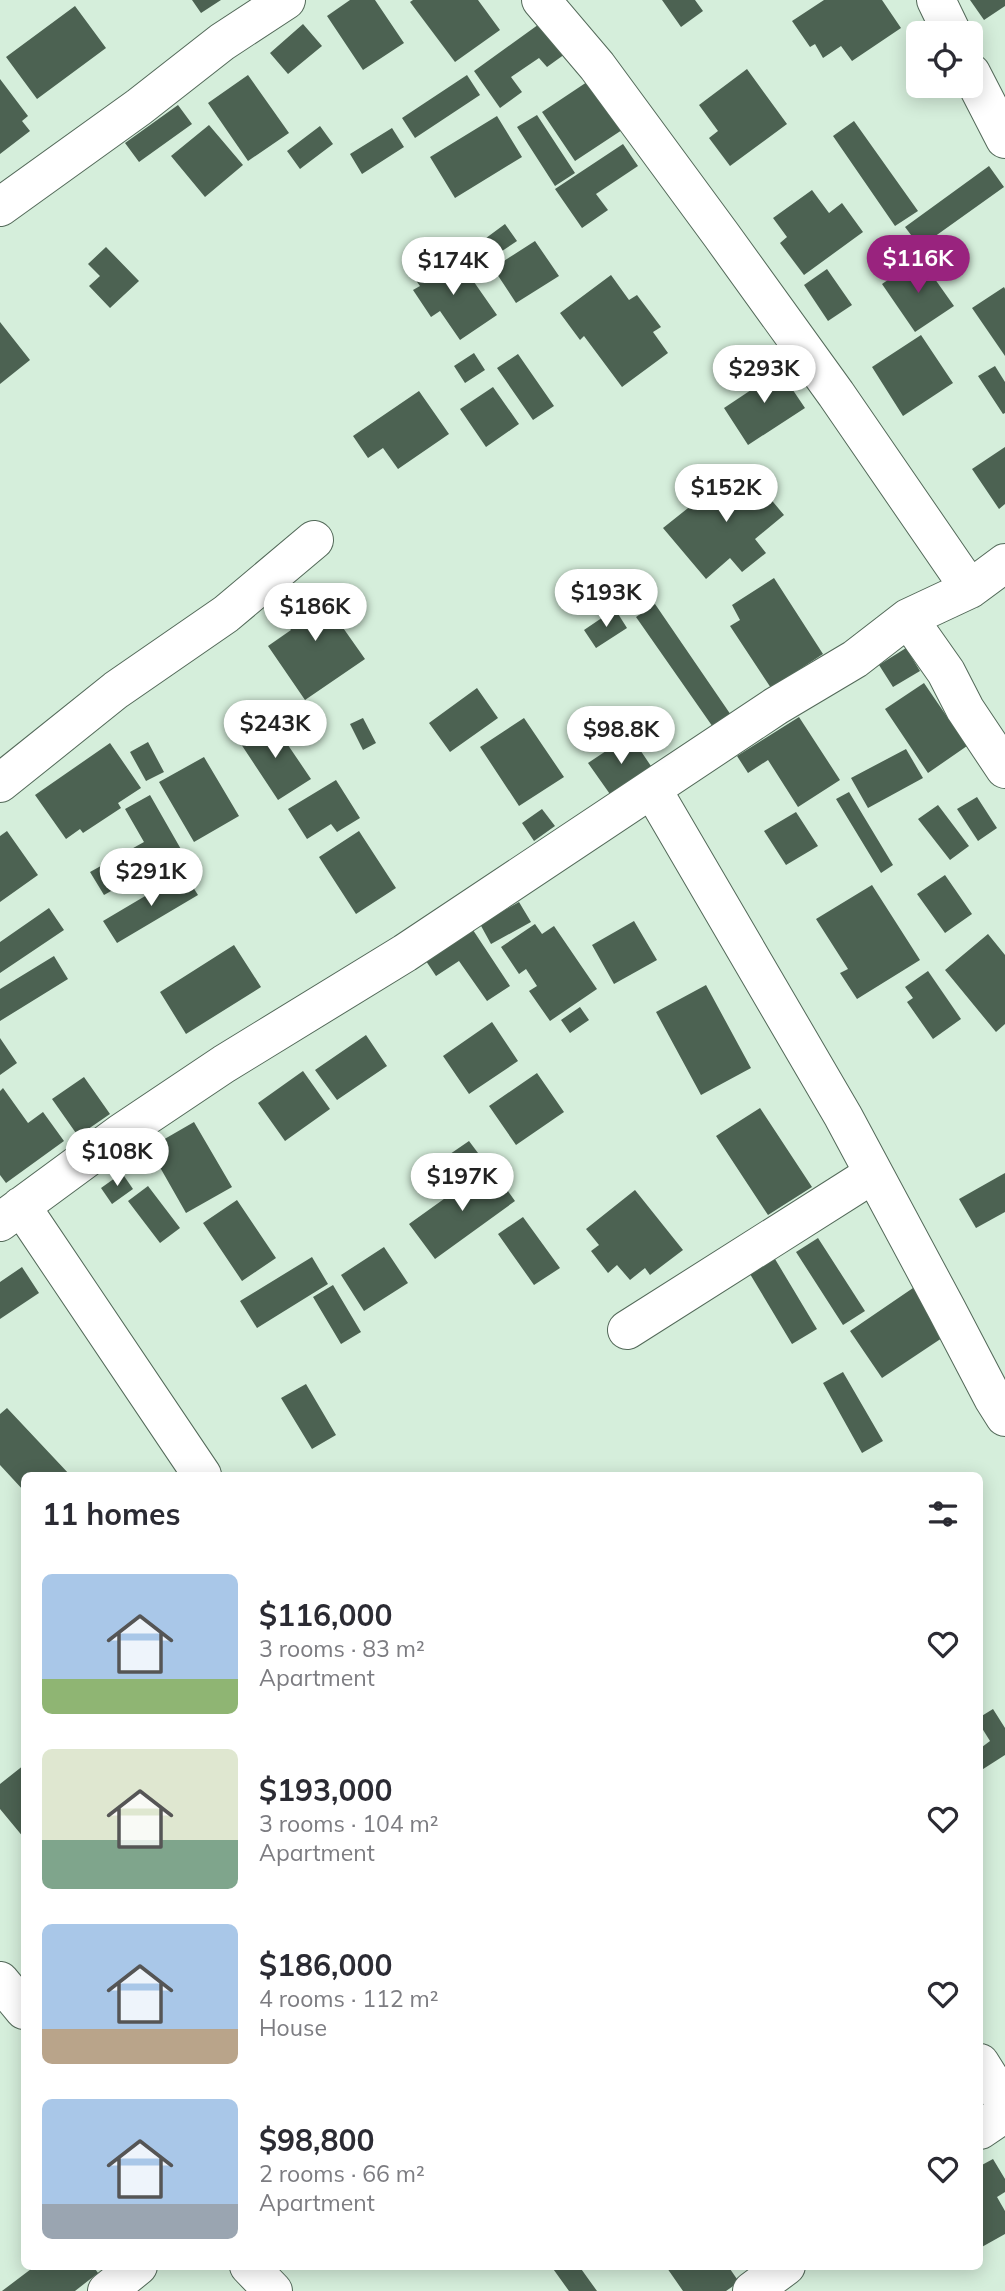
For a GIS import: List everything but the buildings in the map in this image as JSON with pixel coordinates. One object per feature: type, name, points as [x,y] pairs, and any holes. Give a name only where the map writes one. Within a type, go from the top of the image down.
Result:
[{"type":"street","points":[[0,208],[139,107],[222,42],[286,0]]},
{"type":"street","points":[[541,0],[597,66],[722,236],[836,394],[970,589]]},
{"type":"street","points":[[936,0],[946,21]]},
{"type":"street","points":[[983,97],[1005,139]]},
{"type":"street","points":[[0,783],[116,690],[226,614],[314,540]]},
{"type":"street","points":[[200,1472],[10,1214],[121,1133],[213,1072],[405,953],[776,706],[855,659],[908,618],[970,589],[1005,563]]},
{"type":"street","points":[[908,618],[946,672],[965,709],[1005,769]]},
{"type":"street","points":[[652,789],[843,1116],[947,1310],[1001,1402]]},
{"type":"street","points":[[627,1330],[873,1174]]},
{"type":"street","points":[[0,1981],[21,2006]]},
{"type":"street","points":[[983,2068],[1005,2103]]},
{"type":"street","points":[[983,2128],[1005,2113]]},
{"type":"street","points":[[107,2291],[133,2270]]},
{"type":"street","points":[[253,2270],[273,2291]]}]
